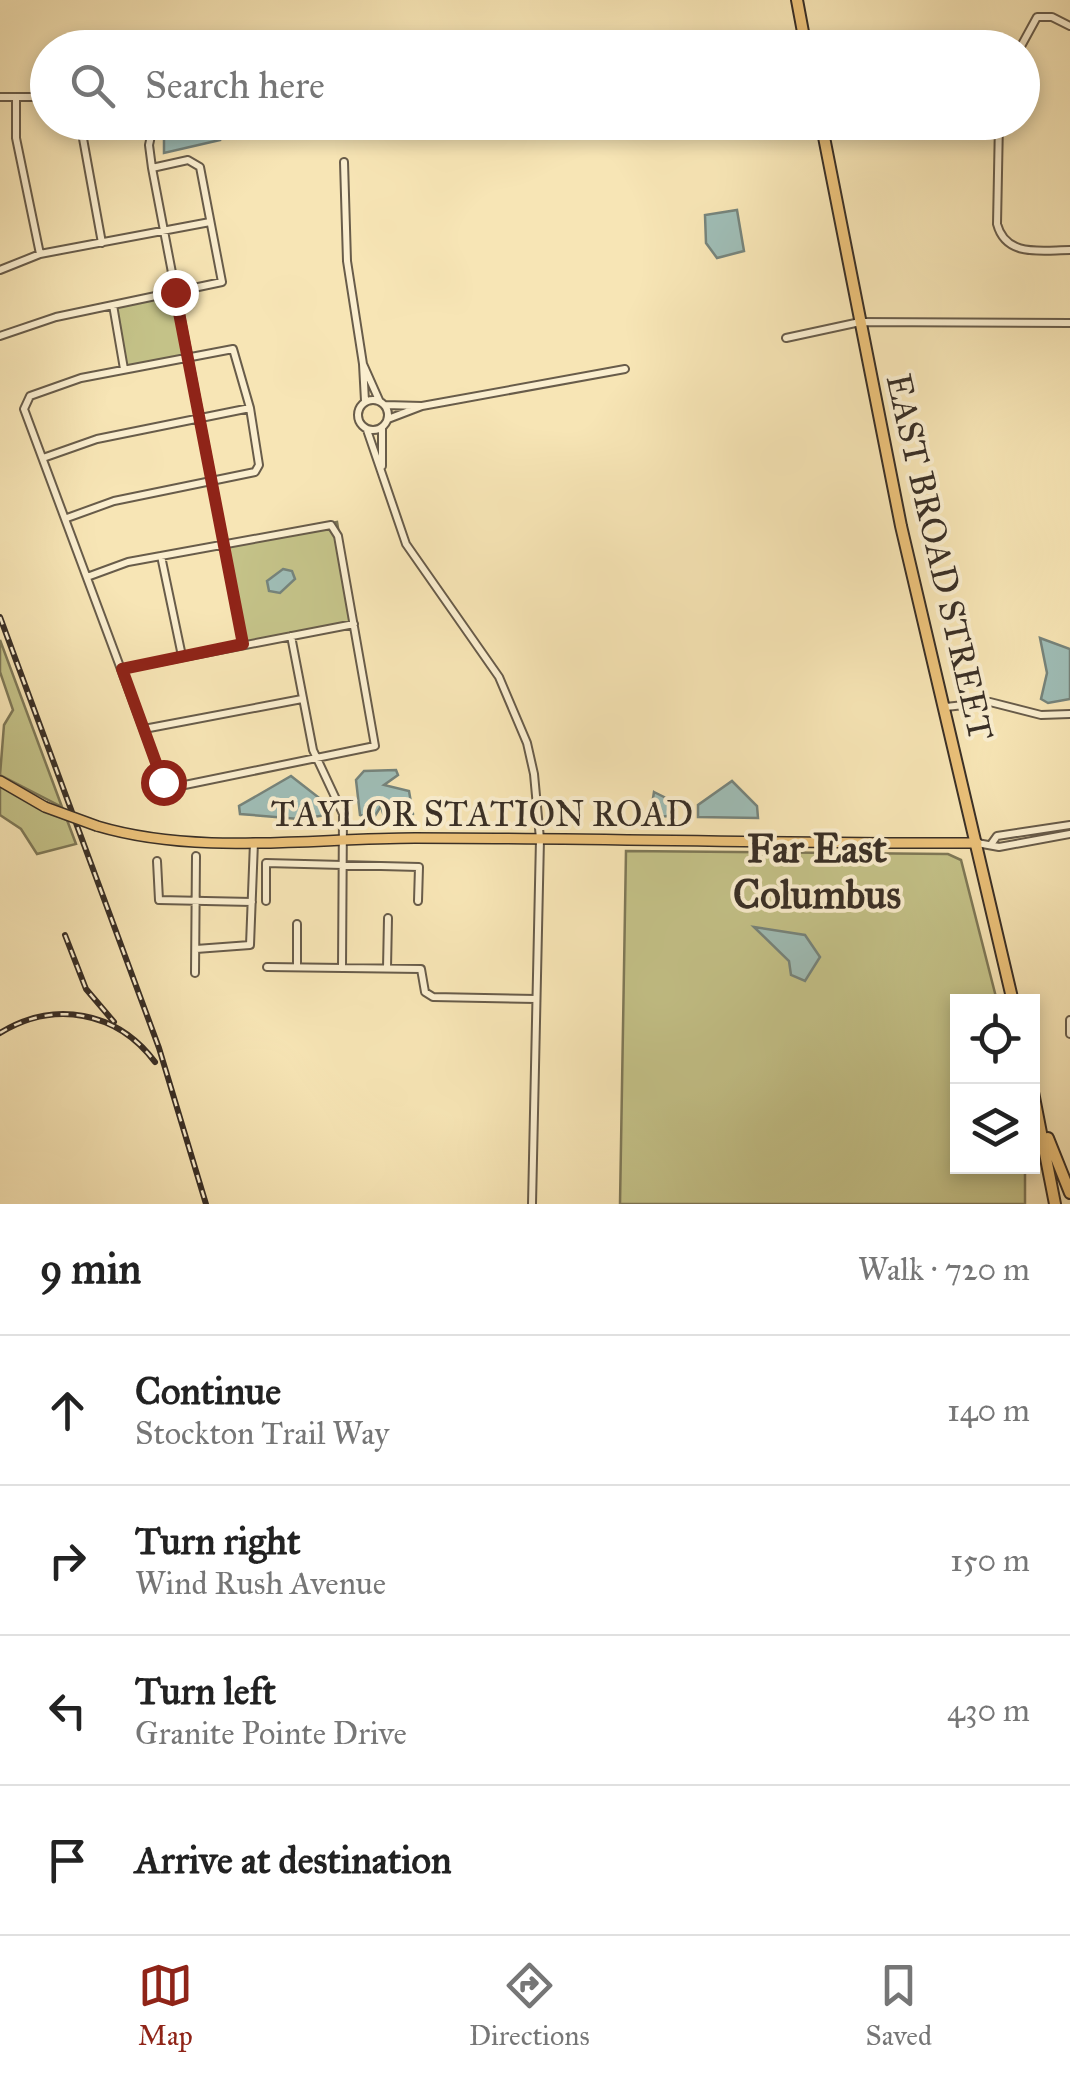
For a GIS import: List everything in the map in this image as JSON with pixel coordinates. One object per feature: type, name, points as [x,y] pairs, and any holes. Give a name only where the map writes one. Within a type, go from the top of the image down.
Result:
[{"type":"highway","points":[[797,0],[803,30]]},
{"type":"highway","name":"EAST BROAD STREET","points":[[825,140],[901,526],[1011,994]]},
{"type":"highway","points":[[1040,1117],[1070,1193]]},
{"type":"highway","points":[[1040,1119],[1052,1204]]},
{"type":"main road","name":"TAYLOR STATION ROAD","points":[[0,781],[44,807],[97,826],[156,839],[977,843]]},
{"type":"street","points":[[1027,30],[1034,18],[1044,15],[1070,26]]},
{"type":"street","points":[[0,97],[30,97]]},
{"type":"street","points":[[16,97],[16,138],[40,254]]},
{"type":"street","points":[[83,140],[102,243]]},
{"type":"street","points":[[150,140],[152,168],[243,644]]},
{"type":"street","points":[[999,140],[997,224],[1005,240],[1020,250],[1070,250]]},
{"type":"street","points":[[0,336],[56,317],[222,282],[198,162],[152,168]]},
{"type":"street","points":[[344,162],[347,261],[363,364],[365,402],[358,419],[367,430],[382,468],[406,544],[486,656],[512,703],[534,774],[540,839],[532,1204]]},
{"type":"street","points":[[0,270],[40,254],[210,222]]},
{"type":"street","points":[[113,305],[124,369]]},
{"type":"street","points":[[786,338],[860,322],[1070,323]]},
{"type":"street","points":[[67,518],[114,501],[252,474],[259,465],[250,408],[233,350],[124,369],[30,396],[24,409],[163,782],[175,787],[375,746],[334,527],[324,524],[161,556],[87,577]]},
{"type":"street","points":[[363,364],[388,419]]},
{"type":"street","points":[[382,468],[382,428],[388,419],[422,406],[625,369]]},
{"type":"street","points":[[365,402],[422,406]]},
{"type":"street","points":[[43,458],[97,439],[250,408]]},
{"type":"street","points":[[367,430],[382,428]]},
{"type":"street","points":[[161,556],[182,656]]},
{"type":"street","points":[[122,669],[354,624]]},
{"type":"street","points":[[290,636],[316,760],[339,800],[344,838],[342,966]]},
{"type":"street","points":[[144,729],[302,699]]},
{"type":"street","points":[[946,707],[990,702],[1041,715],[1070,714]]},
{"type":"street","points":[[992,844],[997,836],[1070,824]]},
{"type":"street","points":[[977,843],[999,847],[1070,834]]},
{"type":"street","points":[[196,949],[250,945],[254,840]]},
{"type":"street","points":[[195,973],[196,856]]},
{"type":"street","points":[[157,861],[159,900],[252,902]]},
{"type":"street","points":[[266,901],[266,863],[419,867],[418,901]]},
{"type":"street","points":[[387,968],[388,918]]},
{"type":"street","points":[[297,924],[297,966]]},
{"type":"street","points":[[266,967],[423,970],[426,992],[433,997],[536,999]]},
{"type":"street","points":[[1070,1020],[1070,1034]]},
{"type":"shaded area","points":[[175,292],[189,356],[124,369],[113,305]]},
{"type":"shaded area","points":[[337,522],[354,624],[243,644],[225,544]]},
{"type":"shaded area","points":[[0,640],[62,807],[0,775],[4,725],[13,710],[0,672]]},
{"type":"shaded area","points":[[0,786],[67,820],[76,844],[37,854],[21,829],[0,815]]},
{"type":"shaded area","points":[[626,851],[948,854],[961,860],[995,994],[950,994],[950,1174],[1025,1174],[1025,1204],[620,1204]]},
{"type":"water","points":[[164,140],[220,140],[164,153]]},
{"type":"water","points":[[737,210],[744,251],[717,258],[706,243],[705,215]]},
{"type":"water","points":[[283,569],[292,571],[295,579],[280,593],[269,591],[267,581]]},
{"type":"water","points":[[1040,638],[1070,649],[1070,699],[1048,703],[1041,699],[1047,673]]},
{"type":"water","points":[[396,770],[398,775],[384,785],[409,791],[413,814],[403,820],[384,817],[381,806],[373,819],[360,815],[356,780],[364,771]]},
{"type":"water","points":[[291,776],[327,804],[327,815],[299,819],[240,814],[239,806]]},
{"type":"water","points":[[732,781],[757,806],[758,818],[698,817],[698,805]]},
{"type":"water","points":[[654,792],[672,801],[672,816],[650,817]]},
{"type":"water","points":[[754,927],[805,935],[820,957],[805,981],[791,975],[789,961]]},
{"type":"railway","points":[[0,617],[159,1048],[206,1204]]},
{"type":"railway","points":[[65,935],[86,989],[114,1022]]},
{"type":"railway","points":[[0,1033],[42,1016],[84,1016],[122,1031],[155,1062]]},
{"type":"district","name":"Far East Columbus","points":[[817,871]]},
{"type":"route","points":[[163,782],[122,669],[243,644],[175,292]]}]
